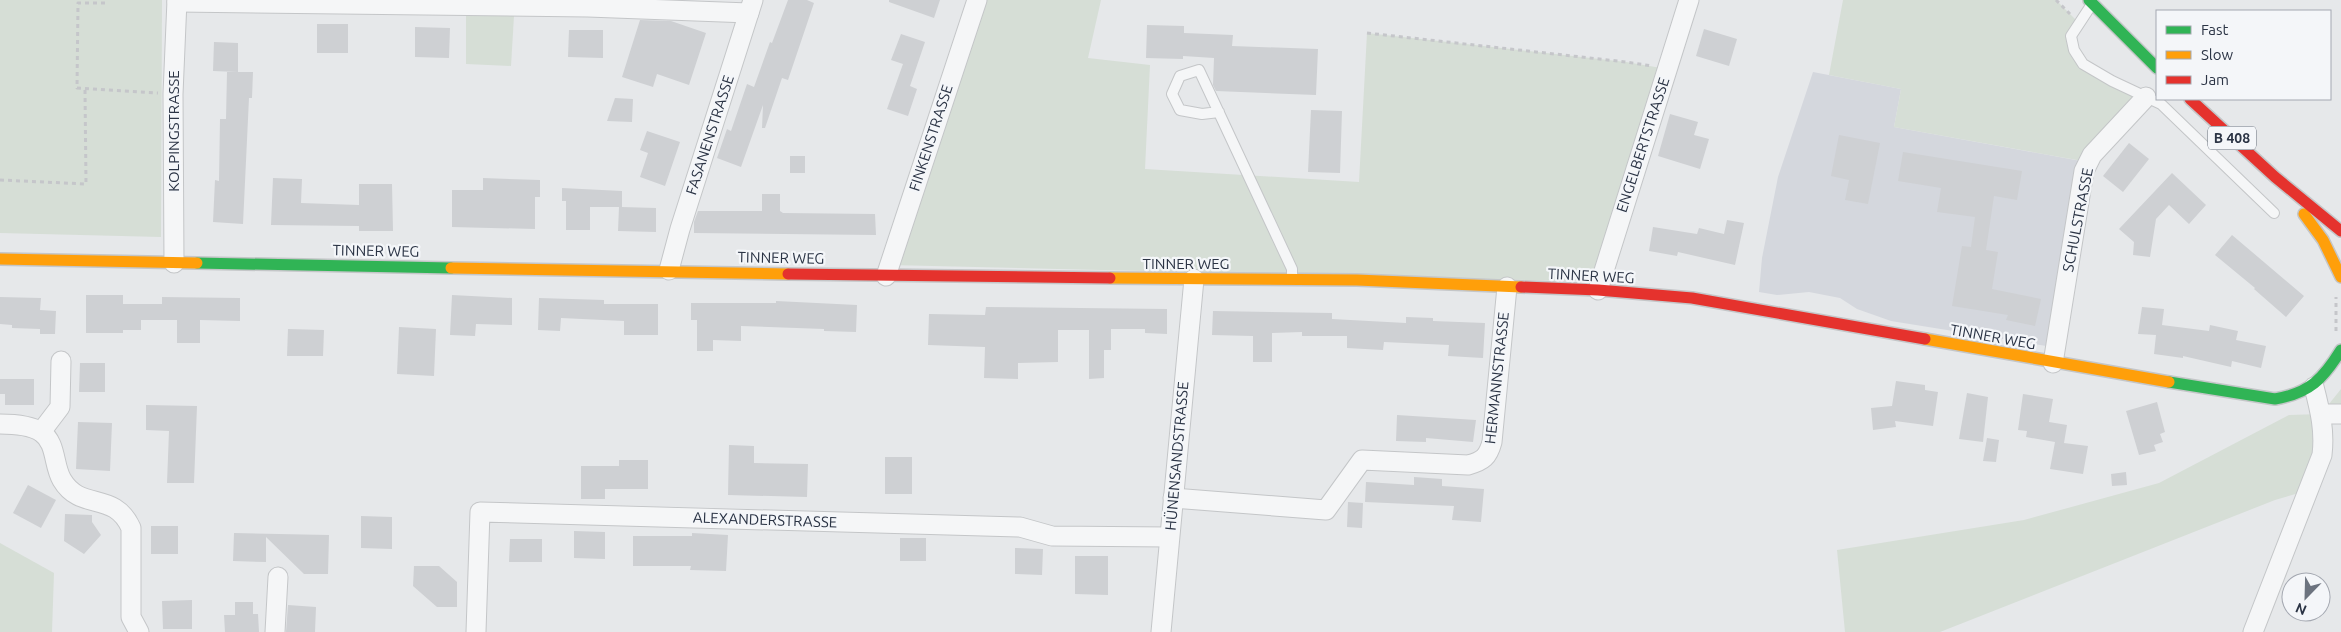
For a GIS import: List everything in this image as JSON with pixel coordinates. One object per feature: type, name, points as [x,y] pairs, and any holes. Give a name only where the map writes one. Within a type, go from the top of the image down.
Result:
[{"type":"street","name":"FINKENSTRASSE","points":[[886,276],[977,0]]},
{"type":"street","name":"ENGELBERTSTRASSE","points":[[1598,290],[1689,0]]},
{"type":"street","points":[[177,1],[588,3],[751,6]]},
{"type":"street","name":"KOLPINGSTRASSE","points":[[174,263],[173,94],[177,1]]},
{"type":"street","points":[[2091,2],[2156,67]]},
{"type":"street","name":"FASANENSTRASSE","points":[[669,270],[680,229],[751,6]]},
{"type":"street","name":"SCHULSTRASSE","points":[[2053,363],[2084,171],[2092,155],[2146,98]]},
{"type":"street","name":"B 408","points":[[2191,100],[2275,177],[2341,231]]},
{"type":"street","points":[[2275,177],[2323,240],[2341,277]]},
{"type":"street","name":"TINNER WEG","points":[[0,259],[669,270],[886,276],[1358,280],[1507,288],[1598,290],[1692,298],[2053,363],[2274,399],[2293,397],[2314,387],[2341,350]]},
{"type":"street","name":"HÜNENSANDSTRASSE","points":[[1161,632],[1194,279]]},
{"type":"street","name":"HERMANNSTRASSE","points":[[1173,498],[1326,510],[1362,460],[1468,465],[1481,462],[1488,454],[1492,442],[1507,288]]},
{"type":"street","points":[[41,432],[60,407],[62,361]]},
{"type":"street","points":[[2253,632],[2322,455],[2324,436],[2314,387]]},
{"type":"street","points":[[2321,414],[2341,414]]},
{"type":"street","points":[[0,424],[25,426],[41,432],[50,440],[62,480],[71,492],[87,500],[116,507],[125,515],[131,528],[131,617],[139,632]]},
{"type":"street","name":"ALEXANDERSTRASSE","points":[[476,632],[480,512],[1020,527],[1052,536],[1169,537]]},
{"type":"street","points":[[275,632],[278,577]]},
{"type":"lane","points":[[2091,2],[2071,36],[2074,50],[2083,64],[2146,98],[2161,104],[2274,213]]},
{"type":"lane","points":[[1219,112],[1202,114],[1180,110],[1172,94],[1180,76],[1200,70],[1292,269],[1292,280]]},
{"type":"path","points":[[105,3],[78,3],[77,88],[173,94]]},
{"type":"path","points":[[1367,33],[1626,62],[1667,69]]},
{"type":"path","points":[[0,180],[86,184],[85,89]]},
{"type":"shaded area","points":[[0,0],[162,0],[161,237],[0,233]]},
{"type":"shaded area","points":[[977,0],[1101,0],[1088,58],[1150,65],[1145,169],[1359,182],[1367,33],[1626,62],[1667,69],[1601,275],[1572,281],[889,265]]},
{"type":"shaded area","points":[[1843,0],[2056,0],[2078,22],[2071,36],[2083,64],[2146,97],[2088,162],[1894,127],[1901,89],[1829,75]]},
{"type":"shaded area","points":[[466,14],[514,16],[511,66],[466,64]]},
{"type":"shaded area","points":[[1813,72],[1901,89],[1894,127],[2081,161],[2053,347],[1891,321],[1857,309],[1840,298],[1809,292],[1777,295],[1759,292],[1762,258],[1778,177]]},
{"type":"shaded area","points":[[2341,389],[2341,414],[2322,414],[2309,490],[2275,500],[1940,632],[1845,632],[1837,550],[2024,520],[2159,483],[2289,415],[2321,414]]},
{"type":"shaded area","points":[[0,543],[54,573],[52,632],[0,632]]},
{"type":"building","points":[[788,0],[807,0],[814,3],[788,80],[782,78],[765,128],[762,128],[763,105],[741,167],[717,158],[727,129],[731,131],[747,84],[754,87]]},
{"type":"building","points":[[889,0],[940,0],[934,18],[889,2]]},
{"type":"building","points":[[640,20],[671,21],[706,33],[689,85],[657,74],[653,87],[622,77]]},
{"type":"building","points":[[317,24],[348,24],[348,53],[317,53]]},
{"type":"building","points":[[1147,25],[1184,26],[1184,33],[1233,35],[1232,46],[1318,49],[1316,95],[1216,91],[1213,85],[1214,58],[1183,56],[1183,59],[1146,58]]},
{"type":"building","points":[[415,27],[450,28],[449,58],[415,57]]},
{"type":"building","points":[[1704,29],[1737,39],[1729,66],[1696,56]]},
{"type":"building","points":[[569,30],[603,30],[603,58],[568,57]]},
{"type":"building","points":[[901,34],[925,42],[910,86],[917,89],[908,116],[887,109],[903,64],[891,60]]},
{"type":"building","points":[[214,42],[238,43],[238,72],[213,71]]},
{"type":"building","points":[[227,72],[253,72],[252,98],[249,98],[243,224],[213,222],[215,180],[219,181],[220,119],[226,119]]},
{"type":"building","points":[[615,98],[633,99],[632,122],[607,121]]},
{"type":"building","points":[[1311,110],[1342,111],[1340,173],[1308,172]]},
{"type":"building","points":[[1670,114],[1698,122],[1694,135],[1709,139],[1700,169],[1658,156]]},
{"type":"building","points":[[647,131],[680,142],[665,186],[640,177],[648,153],[640,150]]},
{"type":"building","points":[[1839,135],[1880,143],[1868,204],[1845,200],[1849,180],[1831,176]]},
{"type":"building","points":[[2129,143],[2149,159],[2123,192],[2103,176]]},
{"type":"building","points":[[1903,152],[2022,171],[2017,200],[1994,196],[1986,250],[1998,252],[1992,289],[2041,299],[2035,326],[2006,320],[2008,315],[1952,306],[1962,246],[1971,247],[1975,217],[1937,212],[1941,188],[1898,181]]},
{"type":"building","points":[[790,156],[805,156],[805,173],[790,173]]},
{"type":"building","points":[[2172,173],[2206,205],[2189,224],[2169,205],[2156,219],[2150,257],[2133,255],[2134,242],[2119,229]]},
{"type":"building","points":[[273,178],[302,179],[301,203],[359,205],[359,184],[392,184],[393,231],[359,231],[359,226],[271,225]]},
{"type":"building","points":[[483,178],[540,180],[540,197],[535,197],[535,229],[452,227],[452,190],[483,190]]},
{"type":"building","points":[[562,188],[622,191],[622,207],[656,208],[656,232],[618,231],[619,207],[590,207],[590,230],[566,230],[566,201],[562,201]]},
{"type":"building","points":[[762,194],[780,194],[780,211],[783,213],[875,214],[876,235],[694,233],[694,222],[698,211],[762,211]]},
{"type":"building","points":[[1727,220],[1744,223],[1735,265],[1678,252],[1677,256],[1649,251],[1653,227],[1697,234],[1699,228],[1724,234]]},
{"type":"building","points":[[2232,235],[2304,296],[2286,317],[2215,255]]},
{"type":"building","points":[[86,295],[123,295],[123,304],[162,304],[162,297],[240,298],[240,321],[200,320],[200,343],[177,343],[177,320],[141,320],[141,330],[123,330],[123,333],[86,333]]},
{"type":"building","points":[[452,295],[512,298],[512,325],[476,324],[475,336],[450,335]]},
{"type":"building","points":[[0,297],[41,298],[40,310],[56,311],[55,334],[40,334],[40,329],[12,328],[12,325],[0,324]]},
{"type":"building","points":[[539,298],[604,300],[604,304],[658,304],[658,335],[624,335],[624,321],[561,318],[560,331],[538,330]]},
{"type":"building","points":[[776,301],[857,305],[856,332],[741,326],[741,341],[713,340],[713,351],[697,351],[697,320],[691,320],[691,303],[776,303]]},
{"type":"building","points":[[986,307],[1167,309],[1167,334],[1145,333],[1145,329],[1111,329],[1111,350],[1104,350],[1104,378],[1089,379],[1089,330],[1058,330],[1058,362],[1018,363],[1018,379],[984,378],[985,347],[928,345],[929,314],[985,315]]},
{"type":"building","points":[[2142,307],[2164,309],[2162,325],[2209,331],[2210,325],[2238,331],[2236,340],[2266,346],[2261,368],[2232,361],[2231,367],[2183,356],[2183,358],[2154,354],[2156,335],[2138,334]]},
{"type":"building","points":[[1213,311],[1332,313],[1332,319],[1406,323],[1406,317],[1433,318],[1433,321],[1485,323],[1483,358],[1448,356],[1449,345],[1384,342],[1383,350],[1347,348],[1347,336],[1302,336],[1302,332],[1272,333],[1272,362],[1253,362],[1253,336],[1212,335]]},
{"type":"building","points":[[399,327],[436,329],[434,376],[397,374]]},
{"type":"building","points":[[288,329],[324,330],[323,356],[287,356]]},
{"type":"building","points":[[80,363],[105,363],[105,392],[79,392]]},
{"type":"building","points":[[0,379],[34,379],[34,405],[5,405],[5,394],[0,394]]},
{"type":"building","points":[[1896,381],[1925,385],[1925,390],[1938,392],[1933,426],[1895,421],[1896,427],[1873,430],[1871,408],[1892,406]]},
{"type":"building","points":[[1967,393],[1988,397],[1983,442],[1959,439]]},
{"type":"building","points":[[2023,394],[2053,399],[2049,422],[2067,425],[2064,443],[2088,446],[2083,474],[2050,469],[2055,442],[2026,437],[2027,431],[2018,430]]},
{"type":"building","points":[[2157,402],[2165,432],[2160,434],[2163,442],[2154,445],[2156,451],[2139,455],[2126,411]]},
{"type":"building","points":[[146,405],[197,406],[194,483],[167,483],[169,431],[146,430]]},
{"type":"building","points":[[1397,415],[1476,420],[1473,442],[1426,438],[1426,442],[1396,441]]},
{"type":"building","points":[[78,422],[112,423],[110,471],[76,469]]},
{"type":"building","points":[[1987,438],[1999,440],[1996,462],[1983,461]]},
{"type":"building","points":[[729,445],[754,446],[754,463],[808,464],[807,497],[728,495]]},
{"type":"building","points":[[885,457],[912,457],[912,494],[885,494]]},
{"type":"building","points":[[619,460],[648,460],[648,489],[605,489],[605,499],[581,499],[581,466],[619,466]]},
{"type":"building","points":[[2126,472],[2127,485],[2112,486],[2111,474]]},
{"type":"building","points":[[1414,477],[1442,479],[1442,486],[1484,489],[1481,522],[1452,520],[1454,506],[1365,502],[1366,482],[1414,485]]},
{"type":"building","points":[[28,485],[56,500],[41,528],[13,513]]},
{"type":"building","points":[[1348,502],[1363,503],[1362,528],[1347,527]]},
{"type":"building","points":[[65,514],[92,515],[92,522],[101,535],[84,554],[64,541]]},
{"type":"building","points":[[361,516],[392,517],[392,549],[361,548]]},
{"type":"building","points":[[151,526],[178,526],[178,554],[151,554]]},
{"type":"building","points":[[574,531],[605,532],[605,559],[574,558]]},
{"type":"building","points":[[234,533],[329,535],[328,574],[304,574],[266,537],[266,562],[233,561]]},
{"type":"building","points":[[692,533],[728,535],[726,571],[690,570],[691,566],[633,566],[633,536],[692,536]]},
{"type":"building","points":[[900,538],[926,538],[926,561],[900,561]]},
{"type":"building","points":[[510,539],[542,539],[542,562],[509,562]]},
{"type":"building","points":[[1015,548],[1043,549],[1042,575],[1015,574]]},
{"type":"building","points":[[1075,556],[1108,556],[1108,595],[1075,594]]},
{"type":"building","points":[[414,566],[439,566],[457,582],[457,607],[437,607],[413,586]]},
{"type":"building","points":[[192,600],[192,629],[163,629],[162,601]]},
{"type":"building","points":[[235,602],[253,602],[253,614],[258,614],[259,632],[225,632],[224,615],[235,615]]},
{"type":"building","points":[[288,605],[316,607],[315,632],[286,632]]},
{"type":"traffic: fast","points":[[2089,0],[2156,67]]},
{"type":"traffic: fast","points":[[197,263],[451,268]]},
{"type":"traffic: fast","points":[[2169,382],[2275,399],[2307,389],[2328,369],[2341,350]]},
{"type":"traffic: slow","points":[[2304,214],[2323,240],[2341,277]]},
{"type":"traffic: slow","points":[[0,259],[197,263]]},
{"type":"traffic: slow","points":[[451,268],[788,274]]},
{"type":"traffic: slow","points":[[1110,278],[1357,280],[1521,287]]},
{"type":"traffic: slow","points":[[1925,339],[2169,382]]},
{"type":"traffic: jam","points":[[2191,100],[2275,177],[2341,231]]},
{"type":"traffic: jam","points":[[788,274],[1110,278]]},
{"type":"traffic: jam","points":[[1521,287],[1598,290],[1692,298],[1925,339]]}]
